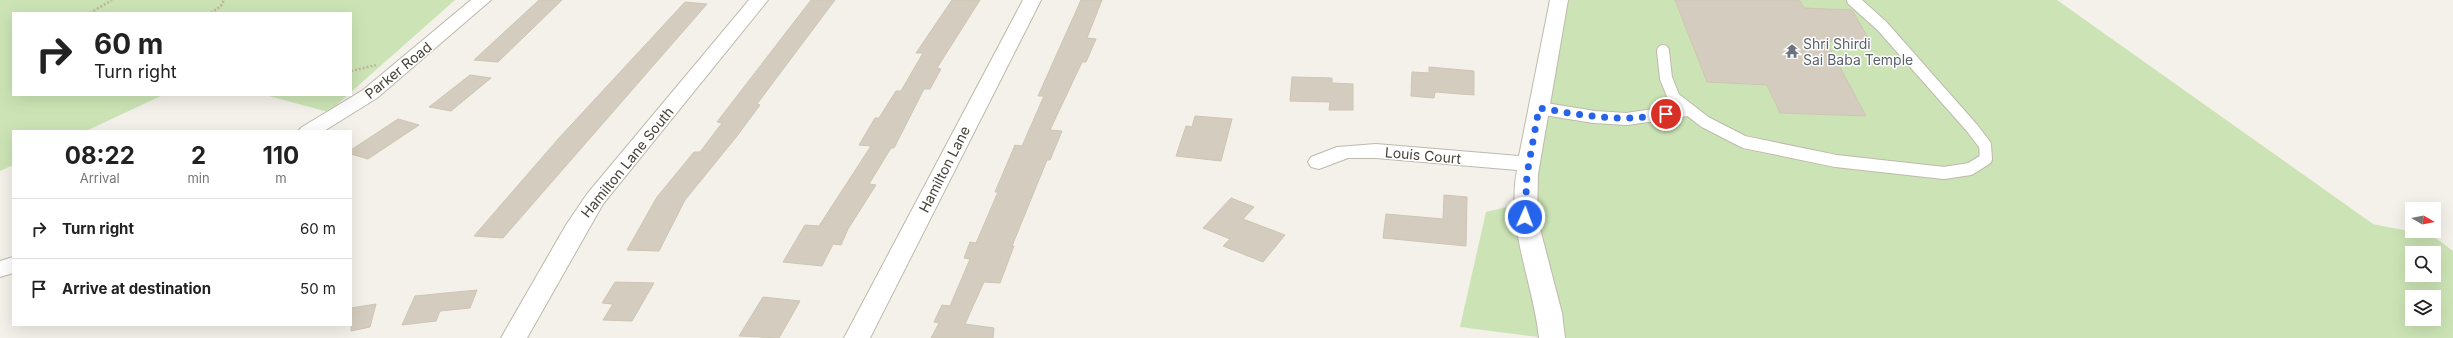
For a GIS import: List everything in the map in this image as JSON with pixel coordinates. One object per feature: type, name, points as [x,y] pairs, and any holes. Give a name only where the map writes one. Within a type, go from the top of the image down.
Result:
[{"type":"street","name":"Parker Road","points":[[311,130],[370,94],[482,0]]},
{"type":"street","name":"Hamilton Lane South","points":[[514,338],[578,225],[595,199],[760,0]]},
{"type":"street","name":"Hamilton Lane","points":[[857,338],[1032,0]]},
{"type":"street","points":[[1552,338],[1549,313],[1525,217],[1529,164],[1559,0]]},
{"type":"street","name":"Louis Court","points":[[1319,162],[1345,152],[1376,151],[1529,164]]},
{"type":"street","points":[[0,269],[12,265]]},
{"type":"lane","points":[[1663,51],[1666,78],[1674,98],[1687,110],[1744,142],[1836,161],[1944,173],[1970,169],[1986,158],[1985,145],[1972,128],[1882,26],[1853,0]]},
{"type":"lane","points":[[1539,108],[1597,117],[1627,119],[1656,117],[1687,110]]},
{"type":"path","points":[[92,12],[112,0]]},
{"type":"path","points":[[213,12],[221,6],[224,0]]},
{"type":"path","points":[[352,71],[381,63]]},
{"type":"green space","points":[[0,0],[455,0],[352,91],[352,12],[12,12],[12,96],[161,96],[88,130],[12,130],[12,165],[0,171]]},
{"type":"green space","points":[[1560,0],[2057,0],[2373,224],[2405,230],[2405,238],[2436,238],[2453,251],[2453,338],[1546,338],[1460,327],[1486,212],[1524,203]]},
{"type":"green space","points":[[269,96],[347,96],[328,112]]},
{"type":"building","points":[[539,0],[562,0],[498,62],[474,60]]},
{"type":"building","points":[[811,0],[835,0],[757,104],[760,105],[737,136],[685,200],[659,251],[627,250],[657,197],[694,152],[700,152],[722,123],[717,122]]},
{"type":"building","points":[[952,0],[980,0],[937,68],[941,69],[930,89],[924,89],[894,148],[891,148],[869,184],[876,185],[848,229],[841,245],[833,244],[822,266],[783,262],[805,225],[819,226],[871,146],[859,145],[875,118],[879,118],[896,91],[901,91],[923,53],[916,53]]},
{"type":"building","points":[[1081,0],[1102,0],[1087,38],[1096,39],[1086,62],[1082,62],[1050,130],[1062,131],[1050,160],[1047,160],[1012,246],[1014,246],[1000,283],[984,282],[965,324],[994,328],[993,338],[931,338],[939,323],[934,322],[942,305],[950,306],[970,259],[964,258],[970,242],[976,243],[998,192],[995,192],[1015,145],[1022,146],[1044,96],[1038,96]]},
{"type":"building","name":"Shri Shirdi Sai Baba Temple","points":[[1675,0],[1799,0],[1804,8],[1852,10],[1871,43],[1826,41],[1866,116],[1780,113],[1767,85],[1707,82]]},
{"type":"building","points":[[685,2],[707,4],[503,238],[474,236],[559,138]]},
{"type":"building","points":[[1429,67],[1474,71],[1474,95],[1435,92],[1434,98],[1411,96],[1412,72],[1429,73]]},
{"type":"building","points":[[470,75],[491,78],[451,111],[429,107]]},
{"type":"building","points":[[1292,77],[1332,78],[1332,83],[1353,84],[1353,110],[1329,110],[1330,102],[1290,101]]},
{"type":"building","points":[[1195,116],[1232,119],[1221,161],[1176,156],[1186,126],[1192,127]]},
{"type":"building","points":[[398,119],[419,125],[368,159],[352,154],[352,149]]},
{"type":"building","points":[[1444,195],[1467,197],[1466,246],[1383,238],[1386,214],[1443,219]]},
{"type":"building","points":[[1231,198],[1254,207],[1243,219],[1285,235],[1263,262],[1223,246],[1230,239],[1203,228]]},
{"type":"building","points":[[615,282],[654,283],[632,321],[603,320],[613,304],[602,303]]},
{"type":"building","points":[[477,290],[470,308],[440,311],[436,321],[402,325],[415,296]]},
{"type":"building","points":[[763,297],[800,301],[779,338],[739,336]]},
{"type":"building","points":[[376,304],[370,327],[351,331],[352,308]]},
{"type":"place","name":"Shri Shirdi Sai Baba Temple","points":[[1792,51]]},
{"type":"route","points":[[1525,217],[1527,174],[1539,108],[1597,117],[1627,119],[1656,117],[1666,114]]}]
